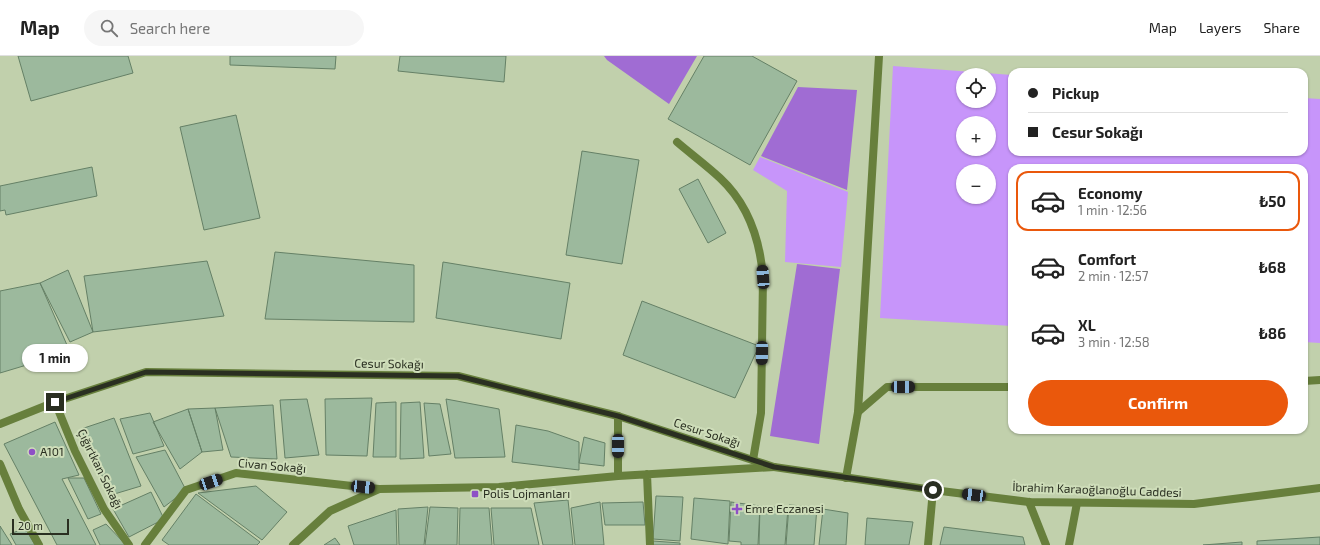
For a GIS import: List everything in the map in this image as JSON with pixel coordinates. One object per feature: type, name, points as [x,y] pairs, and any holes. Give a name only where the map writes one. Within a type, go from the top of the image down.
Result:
[{"type":"street","points":[[846,478],[858,412],[878,56]]},
{"type":"street","points":[[677,142],[720,178],[732,191],[750,220],[757,239],[763,277],[761,414],[753,460]]},
{"type":"street","name":"Cesur Sokağı","points":[[0,424],[55,402],[146,372],[458,376],[618,416],[774,467]]},
{"type":"street","points":[[1308,381],[1320,380]]},
{"type":"street","points":[[858,412],[887,387],[1008,387]]},
{"type":"street","name":"Çığırtkan Sokağı","points":[[55,402],[76,451],[104,509],[129,545]]},
{"type":"street","points":[[618,416],[618,476]]},
{"type":"street","points":[[0,464],[19,510],[39,545]]},
{"type":"street","name":"İbrahim Karaoğlanoğlu Caddesi","points":[[293,545],[330,511],[379,489],[499,486],[647,474],[774,467],[1029,502],[1077,503],[1194,504],[1320,488]]},
{"type":"street","name":"Civan Sokağı","points":[[145,545],[186,490],[236,473],[379,489]]},
{"type":"street","points":[[647,474],[650,545]]},
{"type":"street","points":[[928,545],[933,490]]},
{"type":"street","points":[[1029,502],[1046,545]]},
{"type":"street","points":[[1069,545],[1077,503]]},
{"type":"shaded area","points":[[604,56],[697,56],[669,104],[607,60]]},
{"type":"shaded area","points":[[893,66],[956,71],[956,108],[996,108],[996,74],[1008,75],[1008,156],[1308,156],[1308,98],[1320,99],[1320,343],[1308,342],[1308,164],[1008,164],[1008,326],[880,318]]},
{"type":"shaded area","points":[[798,87],[857,90],[847,190],[761,156]]},
{"type":"shaded area","points":[[760,157],[848,192],[841,267],[785,262],[787,191],[753,170]]},
{"type":"shaded area","points":[[797,264],[840,269],[819,444],[770,436]]},
{"type":"building","points":[[18,56],[128,56],[133,73],[31,101]]},
{"type":"building","points":[[230,56],[336,56],[335,69],[230,65]]},
{"type":"building","points":[[400,56],[506,56],[504,82],[398,71]]},
{"type":"building","points":[[704,56],[752,56],[797,81],[750,165],[668,119]]},
{"type":"building","points":[[236,115],[260,218],[204,230],[180,127]]},
{"type":"building","points":[[582,151],[639,160],[622,264],[566,255]]},
{"type":"building","points":[[92,167],[97,196],[6,215],[5,210],[0,211],[0,186]]},
{"type":"building","points":[[698,179],[726,233],[708,243],[679,189]]},
{"type":"building","points":[[275,252],[414,265],[414,322],[265,319]]},
{"type":"building","points":[[207,261],[224,316],[93,332],[84,276]]},
{"type":"building","points":[[443,262],[570,283],[561,339],[436,318]]},
{"type":"building","points":[[68,270],[93,332],[70,342],[40,283]]},
{"type":"building","points":[[40,283],[70,352],[0,373],[0,291]]},
{"type":"building","points":[[642,301],[759,346],[735,398],[623,355]]},
{"type":"building","points":[[372,398],[367,456],[326,455],[325,399]]},
{"type":"building","points":[[307,399],[319,455],[285,458],[280,400]]},
{"type":"building","points":[[446,399],[499,409],[505,457],[455,458]]},
{"type":"building","points":[[396,402],[396,457],[373,457],[376,403]]},
{"type":"building","points":[[420,402],[424,458],[400,459],[401,403]]},
{"type":"building","points":[[424,403],[440,404],[451,454],[429,456]]},
{"type":"building","points":[[273,405],[277,459],[231,457],[215,408]]},
{"type":"building","points":[[215,408],[223,450],[202,452],[188,409]]},
{"type":"building","points":[[188,409],[202,452],[180,469],[153,422]]},
{"type":"building","points":[[150,413],[164,446],[133,454],[120,419]]},
{"type":"building","points":[[114,418],[141,486],[111,495],[81,429]]},
{"type":"building","points":[[55,422],[79,475],[62,479],[96,545],[57,545],[4,444]]},
{"type":"building","points":[[516,425],[548,431],[579,442],[579,470],[512,462]]},
{"type":"building","points":[[584,437],[605,443],[604,466],[579,463]]},
{"type":"building","points":[[165,450],[186,490],[164,507],[136,457]]},
{"type":"building","points":[[68,478],[84,478],[101,514],[88,519]]},
{"type":"building","points":[[256,486],[287,512],[262,540],[198,493]]},
{"type":"building","points":[[151,492],[164,519],[129,537],[113,509]]},
{"type":"building","points":[[196,494],[260,542],[257,545],[169,545],[162,540]]},
{"type":"building","points":[[656,496],[683,497],[680,541],[653,539]]},
{"type":"building","points":[[694,498],[730,501],[728,544],[691,539]]},
{"type":"building","points":[[568,500],[573,545],[543,545],[534,503]]},
{"type":"building","points":[[600,502],[604,545],[575,545],[571,508]]},
{"type":"building","points":[[643,502],[645,525],[605,525],[602,503]]},
{"type":"building","points":[[731,502],[760,506],[758,545],[741,545],[741,542],[729,541]]},
{"type":"building","points":[[789,505],[817,507],[814,545],[786,545]]},
{"type":"building","points":[[760,506],[788,508],[785,545],[759,545]]},
{"type":"building","points":[[428,507],[424,545],[399,545],[398,509]]},
{"type":"building","points":[[430,507],[458,508],[457,545],[425,545]]},
{"type":"building","points":[[460,508],[489,508],[492,545],[459,545]]},
{"type":"building","points":[[491,508],[531,508],[539,545],[494,545]]},
{"type":"building","points":[[823,509],[848,513],[846,545],[819,545]]},
{"type":"building","points":[[396,510],[397,545],[354,545],[348,526]]},
{"type":"building","points":[[867,518],[913,522],[909,545],[865,545]]},
{"type":"building","points":[[106,524],[126,545],[100,545],[93,530]]},
{"type":"building","points":[[0,526],[12,545],[0,545]]},
{"type":"building","points":[[944,527],[1023,537],[1025,545],[940,545]]},
{"type":"building","points":[[25,528],[35,545],[16,545],[10,534]]},
{"type":"building","points":[[1320,537],[1320,545],[1257,545],[1257,541]]},
{"type":"building","points":[[335,538],[340,545],[324,545]]},
{"type":"building","points":[[653,541],[680,543],[680,545],[653,545]]},
{"type":"building","points":[[1242,542],[1242,545],[1203,545]]},
{"type":"place","name":"A101","points":[[32,452]]},
{"type":"place","name":"Polis Lojmanları","points":[[475,494]]},
{"type":"place","name":"Emre Eczanesi","points":[[737,509]]},
{"type":"route","points":[[55,402],[146,372],[458,376],[618,416],[774,467],[933,490]]}]
